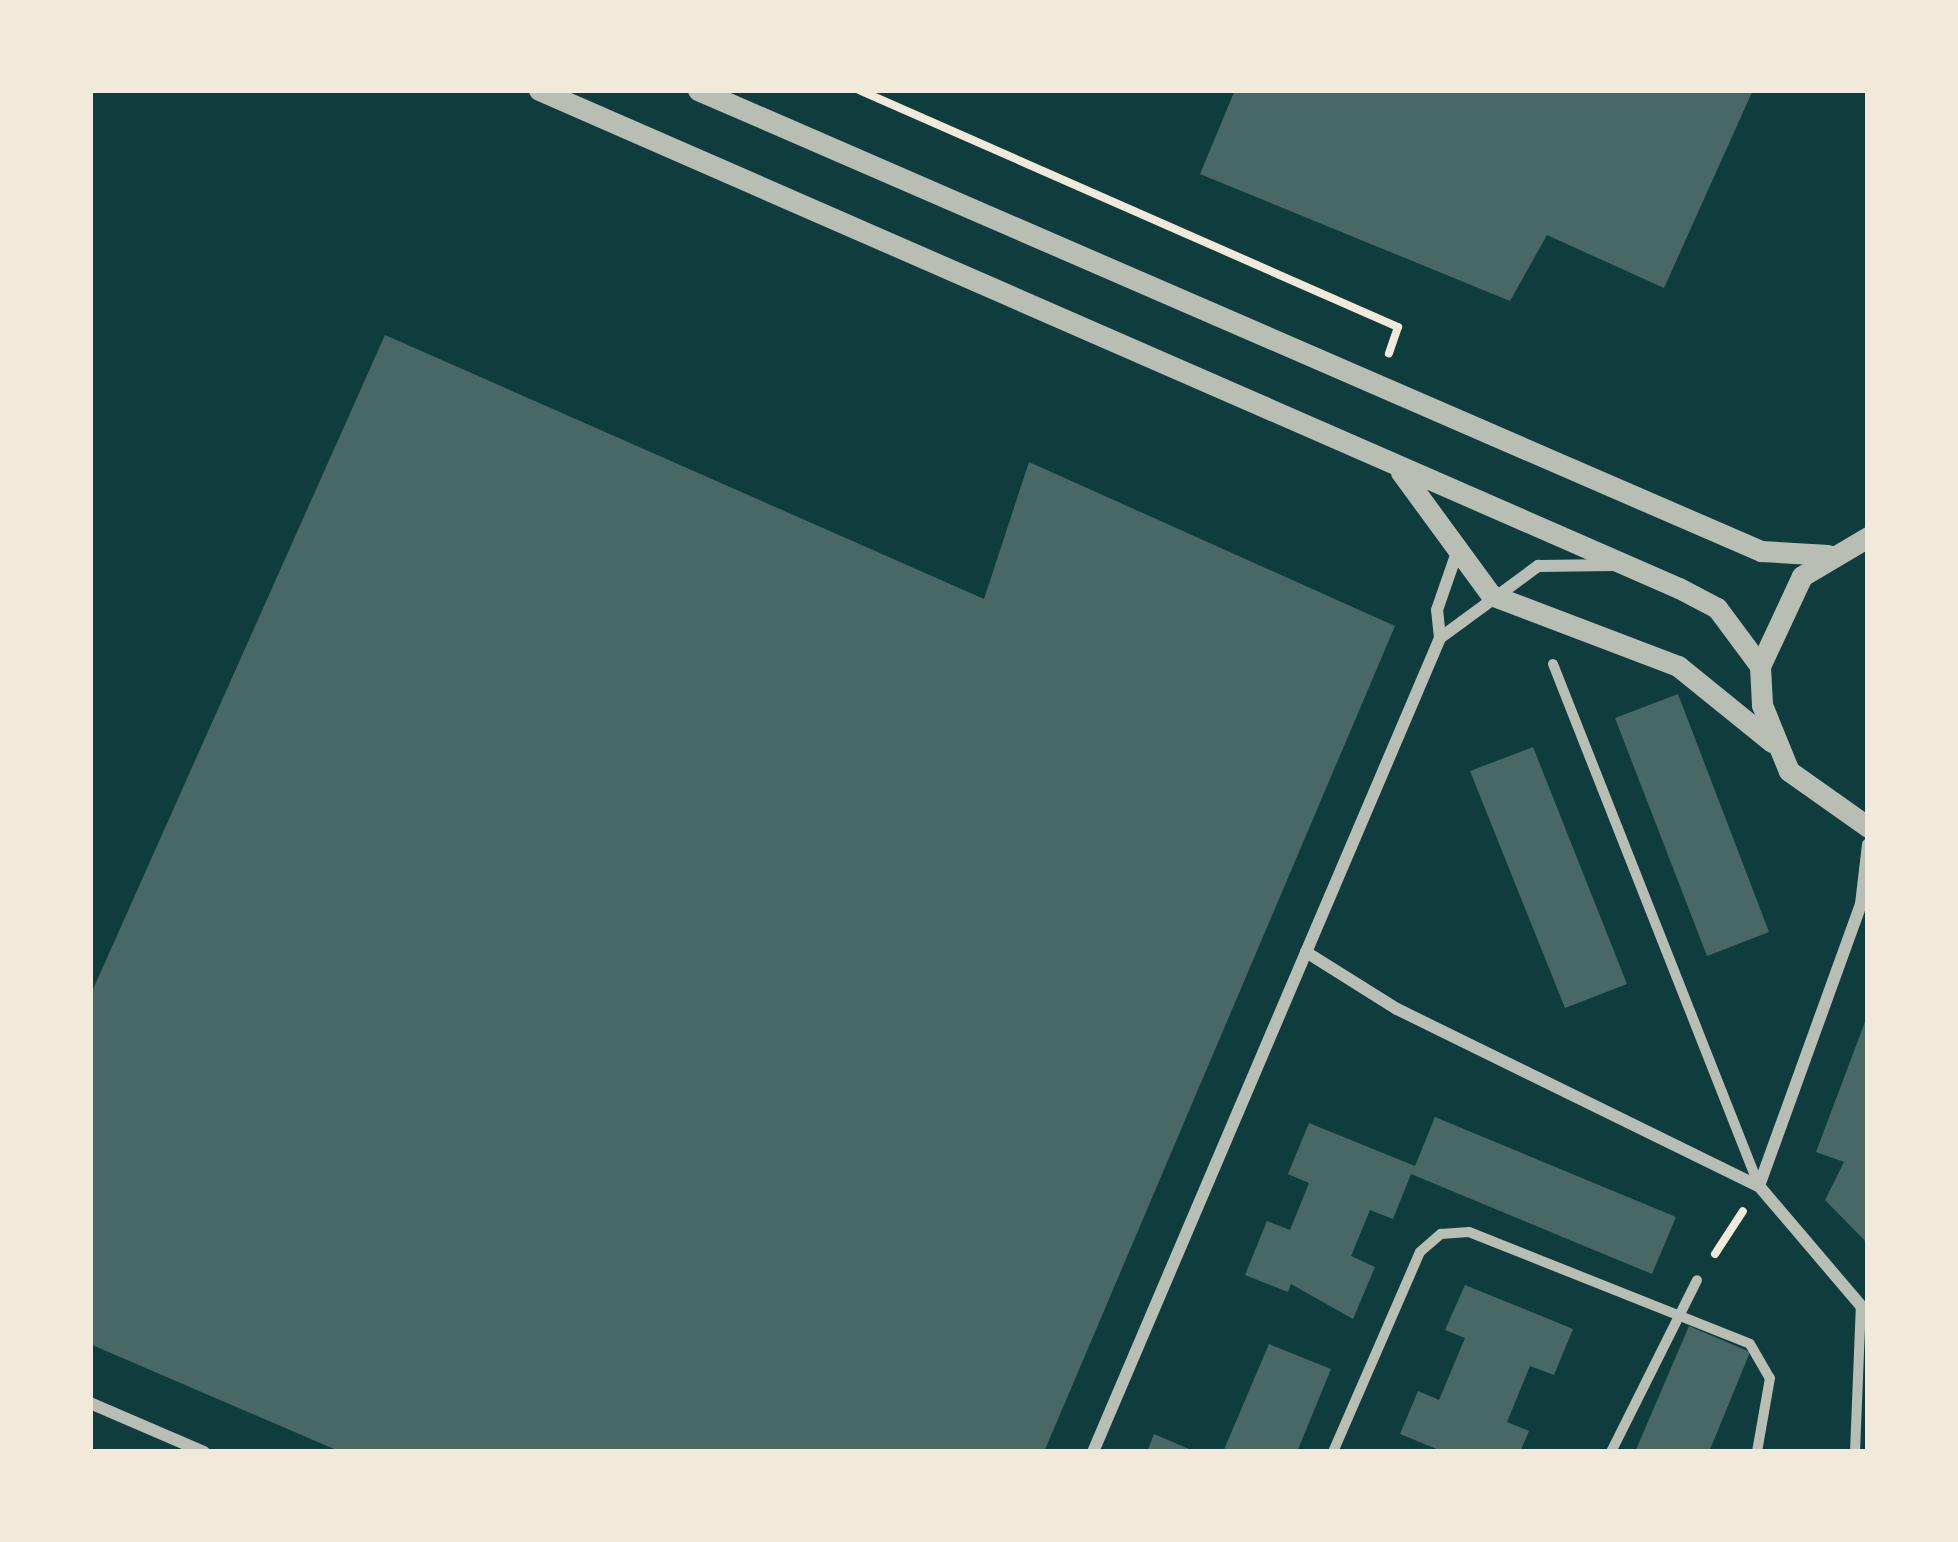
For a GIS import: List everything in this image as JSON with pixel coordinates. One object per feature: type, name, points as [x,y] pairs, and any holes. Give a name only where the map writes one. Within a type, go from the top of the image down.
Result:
[{"type":"street","points":[[539,90],[1633,567],[1717,608],[1760,666],[1772,742]]},
{"type":"street","points":[[698,90],[1761,551],[1828,555]]},
{"type":"street","points":[[1392,463],[1456,555],[1491,595],[1678,666],[1772,742],[1811,795],[1868,827]]},
{"type":"street","points":[[1760,666],[1782,602],[1828,555],[1868,537]]},
{"type":"street","points":[[1441,638],[1437,610],[1456,555]]},
{"type":"street","points":[[1093,1452],[1441,638],[1491,595],[1538,566],[1633,567]]},
{"type":"street","points":[[1553,664],[1759,1186],[1865,1310],[1855,1452]]},
{"type":"street","points":[[1759,1186],[1862,904],[1868,844]]},
{"type":"street","points":[[1306,952],[1397,1009],[1759,1186]]},
{"type":"street","points":[[1334,1452],[1402,1286],[1441,1234],[1515,1244],[1682,1308],[1769,1363],[1757,1452]]},
{"type":"street","points":[[1611,1452],[1697,1280]]},
{"type":"street","points":[[90,1403],[204,1452]]},
{"type":"path","points":[[859,90],[1398,327],[1377,388]]},
{"type":"path","points":[[1697,1280],[1759,1186]]},
{"type":"building","points":[[1235,90],[1753,90],[1664,288],[1547,235],[1510,301],[1200,174]]},
{"type":"building","points":[[385,335],[984,599],[1029,462],[1395,626],[1044,1452],[341,1452],[90,1344],[90,996]]},
{"type":"building","points":[[1678,694],[1769,932],[1707,956],[1615,718]]},
{"type":"building","points":[[1533,747],[1627,984],[1565,1008],[1470,771]]},
{"type":"building","points":[[1868,1014],[1868,1244],[1825,1200],[1844,1162],[1816,1152]]},
{"type":"building","points":[[1435,1117],[1676,1217],[1652,1274],[1411,1174],[1393,1219],[1370,1210],[1351,1256],[1375,1267],[1353,1319],[1291,1284],[1288,1292],[1245,1275],[1267,1221],[1290,1230],[1309,1183],[1288,1174],[1309,1123],[1415,1166]]},
{"type":"building","points":[[1465,1285],[1573,1329],[1554,1375],[1530,1366],[1507,1422],[1529,1431],[1520,1452],[1444,1452],[1400,1434],[1418,1391],[1439,1400],[1465,1338],[1445,1330]]},
{"type":"building","points":[[1689,1326],[1750,1352],[1709,1452],[1635,1452]]},
{"type":"building","points":[[1269,1344],[1331,1369],[1297,1452],[1223,1452]]},
{"type":"building","points":[[1154,1434],[1196,1452],[1147,1452]]}]
